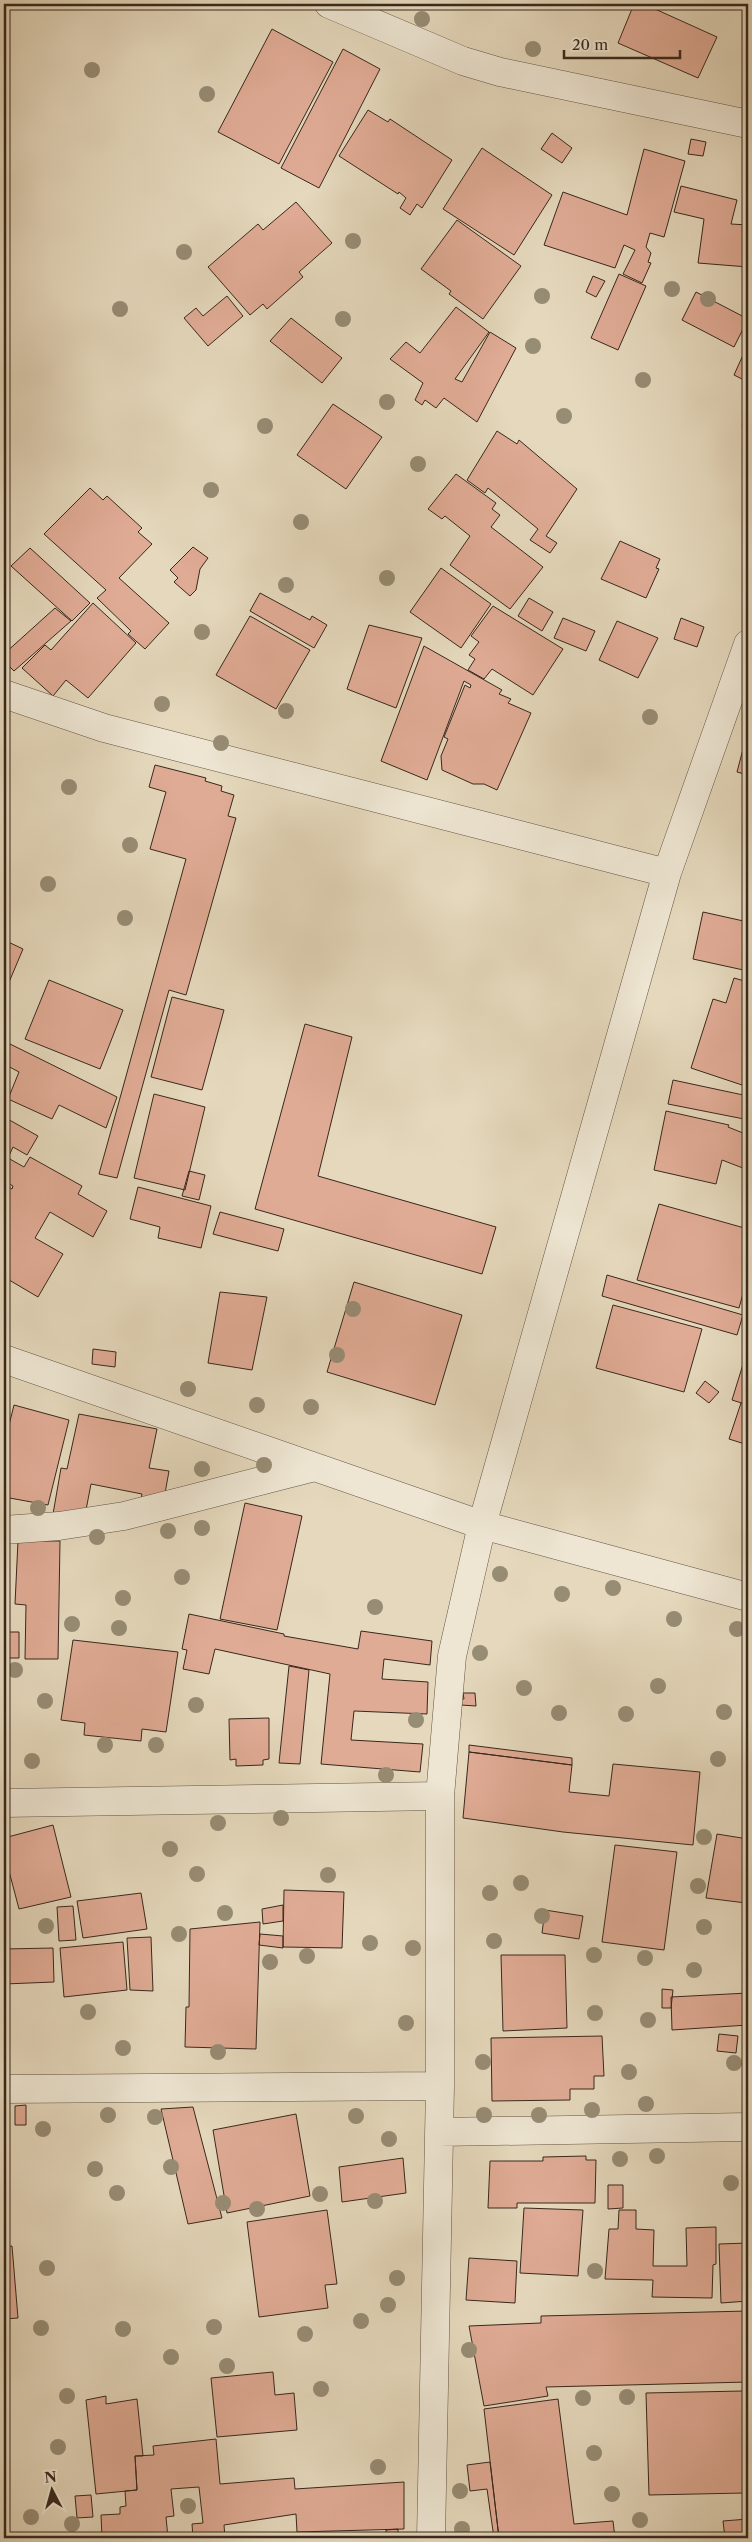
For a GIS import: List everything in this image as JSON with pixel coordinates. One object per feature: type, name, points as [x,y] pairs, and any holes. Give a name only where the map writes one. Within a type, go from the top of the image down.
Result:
[{"type":"street","points":[[329,4],[463,61],[500,72],[748,124]]},
{"type":"street","points":[[431,2538],[440,2086],[440,1796],[452,1656],[482,1525],[667,873],[748,644]]},
{"type":"street","points":[[4,694],[104,728],[667,873]]},
{"type":"street","points":[[4,1359],[482,1525],[748,1597]]},
{"type":"street","points":[[4,1530],[60,1526],[124,1516],[315,1467]]},
{"type":"street","points":[[4,1803],[440,1796]]},
{"type":"street","points":[[4,2089],[440,2086]]},
{"type":"street","points":[[439,2132],[748,2127]]},
{"type":"building","points":[[634,4],[644,4],[717,37],[698,78],[618,43]]},
{"type":"building","points":[[272,29],[333,62],[279,164],[218,132]]},
{"type":"building","points":[[343,49],[380,69],[319,188],[281,168]]},
{"type":"building","points":[[368,110],[388,122],[390,119],[452,160],[422,208],[417,204],[410,215],[400,208],[406,198],[399,192],[398,194],[339,156]]},
{"type":"building","points":[[552,133],[572,148],[562,163],[541,149]]},
{"type":"building","points":[[691,139],[706,142],[703,156],[688,154]]},
{"type":"building","points":[[482,148],[552,195],[514,255],[443,209]]},
{"type":"building","points":[[644,149],[685,161],[664,237],[650,233],[646,247],[651,253],[648,262],[651,263],[642,283],[623,274],[635,250],[624,245],[615,268],[544,245],[563,192],[627,215]]},
{"type":"building","points":[[681,186],[737,200],[731,224],[748,225],[748,267],[698,263],[704,219],[674,212]]},
{"type":"building","points":[[296,202],[332,243],[299,272],[303,277],[267,309],[263,304],[250,315],[208,267],[258,224],[263,230]]},
{"type":"building","points":[[457,220],[521,266],[483,319],[449,294],[451,291],[421,269]]},
{"type":"building","points":[[619,274],[646,286],[618,350],[591,338]]},
{"type":"building","points":[[593,276],[605,281],[596,297],[586,292]]},
{"type":"building","points":[[696,292],[748,319],[734,347],[682,320]]},
{"type":"building","points":[[227,296],[243,316],[208,346],[184,318],[196,308],[203,316]]},
{"type":"building","points":[[456,307],[489,332],[455,379],[462,382],[490,332],[516,348],[477,422],[444,398],[436,408],[425,400],[422,405],[415,400],[423,383],[390,359],[406,342],[420,353]]},
{"type":"building","points":[[291,318],[342,358],[322,383],[270,341]]},
{"type":"building","points":[[743,355],[748,358],[748,382],[734,375]]},
{"type":"building","points":[[333,404],[382,437],[346,489],[297,455]]},
{"type":"building","points":[[748,417],[748,430],[742,426]]},
{"type":"building","points":[[497,431],[517,444],[519,440],[577,489],[546,536],[557,543],[550,553],[530,540],[538,529],[488,488],[485,493],[467,480]]},
{"type":"building","points":[[456,474],[496,503],[492,509],[500,515],[491,527],[543,567],[510,609],[450,565],[470,536],[445,516],[442,519],[428,509]]},
{"type":"building","points":[[90,488],[103,500],[107,496],[142,528],[138,532],[152,544],[119,578],[169,623],[145,649],[128,634],[131,631],[97,598],[106,590],[44,534]]},
{"type":"building","points":[[620,541],[660,559],[656,568],[659,569],[646,598],[601,579]]},
{"type":"building","points":[[193,547],[208,558],[200,569],[196,590],[190,596],[174,582],[178,578],[170,570]]},
{"type":"building","points":[[30,548],[90,603],[72,621],[11,566]]},
{"type":"building","points":[[441,568],[491,604],[461,648],[410,612]]},
{"type":"building","points":[[260,593],[310,620],[312,616],[327,625],[314,648],[250,611]]},
{"type":"building","points":[[529,598],[553,612],[542,631],[518,616]]},
{"type":"building","points":[[93,603],[136,643],[88,698],[66,680],[53,696],[22,668],[45,645],[51,650]]},
{"type":"building","points":[[493,606],[563,649],[533,695],[492,669],[484,679],[468,670],[475,659],[469,655],[479,642],[471,636]]},
{"type":"building","points":[[55,608],[71,621],[14,671],[4,661],[4,654]]},
{"type":"building","points":[[250,616],[310,650],[276,709],[216,675]]},
{"type":"building","points":[[563,618],[595,631],[586,651],[554,638]]},
{"type":"building","points":[[681,618],[704,627],[697,647],[674,639]]},
{"type":"building","points":[[617,621],[658,638],[638,678],[599,660]]},
{"type":"building","points":[[369,625],[422,638],[396,708],[347,689]]},
{"type":"building","points":[[424,646],[502,690],[499,694],[511,699],[508,703],[531,713],[497,790],[484,784],[473,784],[442,770],[441,756],[448,739],[444,737],[465,685],[470,688],[471,685],[464,681],[427,780],[381,761]]},
{"type":"building","points":[[748,730],[748,775],[737,772]]},
{"type":"building","points":[[155,765],[206,778],[205,781],[222,786],[221,791],[234,795],[228,816],[236,818],[186,995],[169,990],[117,1178],[99,1174],[186,859],[150,849],[166,792],[149,787]]},
{"type":"building","points":[[703,912],[748,922],[748,971],[693,959]]},
{"type":"building","points":[[4,940],[23,949],[4,994]]},
{"type":"building","points":[[734,978],[748,982],[748,1087],[691,1068],[713,999],[726,1003]]},
{"type":"building","points":[[49,980],[123,1010],[100,1069],[25,1039]]},
{"type":"building","points":[[172,997],[224,1010],[202,1090],[151,1077]]},
{"type":"building","points":[[305,1024],[352,1037],[318,1176],[496,1227],[482,1274],[255,1209]]},
{"type":"building","points":[[6,1042],[117,1097],[106,1128],[59,1105],[52,1119],[8,1099],[19,1072],[4,1064]]},
{"type":"building","points":[[673,1080],[748,1096],[744,1119],[668,1104]]},
{"type":"building","points":[[154,1094],[205,1107],[185,1190],[134,1178]]},
{"type":"building","points":[[666,1111],[729,1125],[728,1127],[748,1135],[748,1170],[722,1160],[716,1184],[654,1170]]},
{"type":"building","points":[[745,1115],[748,1115],[748,1134],[743,1132]]},
{"type":"building","points":[[4,1117],[38,1136],[27,1155],[13,1147],[8,1158],[24,1167],[30,1157],[82,1186],[78,1194],[107,1211],[93,1237],[50,1212],[35,1238],[63,1254],[38,1297],[4,1277],[4,1220],[8,1213],[4,1210],[4,1184],[12,1189],[13,1186],[4,1181]]},
{"type":"building","points":[[189,1171],[205,1175],[199,1200],[182,1196]]},
{"type":"building","points":[[138,1187],[211,1206],[201,1248],[158,1238],[160,1227],[130,1219]]},
{"type":"building","points":[[659,1204],[748,1229],[748,1276],[739,1308],[637,1280]]},
{"type":"building","points":[[220,1212],[284,1229],[278,1251],[213,1234]]},
{"type":"building","points":[[607,1275],[743,1315],[737,1335],[602,1296]]},
{"type":"building","points":[[354,1282],[462,1315],[435,1405],[327,1372]]},
{"type":"building","points":[[220,1292],[267,1297],[252,1370],[208,1363]]},
{"type":"building","points":[[613,1305],[702,1329],[684,1392],[596,1368]]},
{"type":"building","points":[[748,1348],[748,1405],[732,1400]]},
{"type":"building","points":[[93,1349],[116,1352],[115,1367],[92,1364]]},
{"type":"building","points":[[4,1375],[8,1377],[5,1389],[4,1388]]},
{"type":"building","points":[[705,1381],[719,1392],[709,1403],[696,1393]]},
{"type":"building","points":[[741,1403],[748,1405],[748,1445],[729,1439]]},
{"type":"building","points":[[14,1405],[69,1420],[48,1505],[4,1497],[4,1445]]},
{"type":"building","points":[[79,1414],[157,1429],[149,1468],[169,1471],[164,1499],[140,1502],[142,1494],[91,1484],[86,1510],[53,1514],[61,1468],[67,1469]]},
{"type":"building","points":[[245,1503],[302,1516],[277,1630],[220,1619]]},
{"type":"building","points":[[18,1541],[60,1541],[58,1659],[25,1659],[26,1605],[15,1604]]},
{"type":"building","points":[[189,1614],[284,1634],[284,1636],[358,1649],[361,1631],[432,1641],[430,1665],[384,1659],[382,1679],[428,1682],[427,1714],[354,1711],[351,1740],[423,1744],[420,1772],[321,1764],[330,1674],[215,1649],[209,1674],[183,1669],[187,1650],[182,1649]]},
{"type":"building","points":[[4,1632],[19,1632],[19,1658],[4,1658]]},
{"type":"building","points":[[73,1640],[178,1652],[166,1732],[142,1729],[141,1741],[84,1735],[85,1723],[61,1720]]},
{"type":"building","points":[[289,1666],[309,1670],[300,1764],[279,1763]]},
{"type":"building","points":[[463,1693],[475,1693],[476,1706],[461,1705],[460,1699],[464,1699]]},
{"type":"building","points":[[269,1718],[269,1759],[263,1760],[263,1765],[236,1766],[236,1759],[230,1760],[229,1719]]},
{"type":"building","points":[[469,1745],[572,1758],[572,1765],[469,1752]]},
{"type":"building","points":[[469,1752],[572,1765],[569,1792],[609,1796],[613,1764],[700,1772],[693,1845],[563,1832],[463,1818]]},
{"type":"building","points":[[53,1825],[71,1897],[19,1909],[4,1852],[4,1838]]},
{"type":"building","points":[[717,1834],[748,1839],[748,1922],[744,1921],[746,1903],[706,1898]]},
{"type":"building","points":[[615,1845],[677,1852],[664,1950],[602,1942]]},
{"type":"building","points":[[284,1890],[344,1892],[342,1948],[283,1947]]},
{"type":"building","points":[[141,1893],[147,1929],[83,1938],[77,1901]]},
{"type":"building","points":[[283,1905],[283,1921],[263,1924],[262,1909]]},
{"type":"building","points":[[73,1906],[76,1940],[59,1941],[57,1907]]},
{"type":"building","points":[[545,1910],[583,1916],[579,1939],[542,1933]]},
{"type":"building","points":[[260,1922],[256,2049],[185,2047],[186,2007],[189,2007],[190,1929]]},
{"type":"building","points":[[260,1934],[283,1936],[283,1948],[259,1945]]},
{"type":"building","points":[[151,1937],[153,1991],[130,1990],[127,1938]]},
{"type":"building","points":[[123,1942],[127,1990],[64,1997],[60,1948]]},
{"type":"building","points":[[53,1948],[54,1982],[4,1984],[4,1949]]},
{"type":"building","points":[[501,1955],[565,1955],[567,2028],[503,2031]]},
{"type":"building","points":[[662,1989],[673,1990],[671,2008],[662,2008]]},
{"type":"building","points":[[748,1993],[748,2025],[672,2030],[671,1997]]},
{"type":"building","points":[[719,2034],[738,2036],[736,2053],[717,2051]]},
{"type":"building","points":[[602,2036],[604,2076],[594,2076],[594,2089],[570,2089],[570,2100],[492,2101],[491,2038]]},
{"type":"building","points":[[26,2105],[26,2125],[15,2125],[15,2106]]},
{"type":"building","points":[[193,2107],[222,2218],[188,2224],[161,2109]]},
{"type":"building","points":[[296,2114],[310,2196],[227,2213],[213,2130]]},
{"type":"building","points":[[586,2156],[586,2160],[596,2160],[595,2203],[517,2203],[517,2208],[488,2208],[490,2161],[543,2161],[543,2157]]},
{"type":"building","points":[[403,2158],[406,2193],[342,2202],[339,2167]]},
{"type":"building","points":[[608,2185],[623,2185],[623,2208],[608,2209]]},
{"type":"building","points":[[524,2208],[583,2210],[578,2276],[520,2273]]},
{"type":"building","points":[[327,2210],[337,2284],[325,2285],[328,2308],[259,2317],[247,2222]]},
{"type":"building","points":[[619,2210],[636,2210],[636,2229],[654,2230],[653,2266],[687,2266],[686,2228],[716,2227],[716,2264],[713,2265],[712,2298],[652,2297],[653,2280],[605,2279],[609,2229],[618,2229]]},
{"type":"building","points":[[748,2243],[748,2301],[721,2303],[719,2244]]},
{"type":"building","points":[[12,2246],[18,2318],[4,2319],[4,2247]]},
{"type":"building","points":[[469,2258],[517,2261],[515,2303],[466,2300]]},
{"type":"building","points":[[748,2311],[748,2382],[546,2387],[548,2396],[484,2406],[469,2326],[541,2323],[541,2316]]},
{"type":"building","points":[[273,2372],[275,2395],[294,2393],[297,2430],[217,2437],[211,2378]]},
{"type":"building","points":[[743,2391],[744,2493],[649,2495],[646,2393]]},
{"type":"building","points":[[106,2396],[106,2404],[137,2399],[143,2456],[135,2456],[137,2490],[96,2494],[86,2400]]},
{"type":"building","points":[[558,2399],[574,2524],[613,2521],[615,2538],[499,2538],[484,2409]]},
{"type":"building","points":[[216,2439],[220,2484],[294,2478],[295,2489],[404,2482],[404,2529],[297,2532],[296,2514],[224,2525],[225,2538],[193,2538],[192,2524],[203,2523],[199,2487],[171,2489],[174,2516],[166,2517],[168,2538],[102,2538],[101,2515],[120,2514],[120,2507],[126,2506],[125,2491],[137,2490],[135,2456],[154,2455],[153,2446]]},
{"type":"building","points":[[490,2462],[499,2538],[494,2538],[487,2489],[470,2491],[467,2465]]},
{"type":"building","points":[[745,2471],[748,2471],[748,2519]]},
{"type":"building","points":[[91,2495],[93,2517],[77,2518],[75,2496]]},
{"type":"building","points":[[748,2519],[748,2538],[725,2538],[723,2521]]},
{"type":"building","points":[[398,2529],[398,2538],[386,2538],[386,2530]]}]
